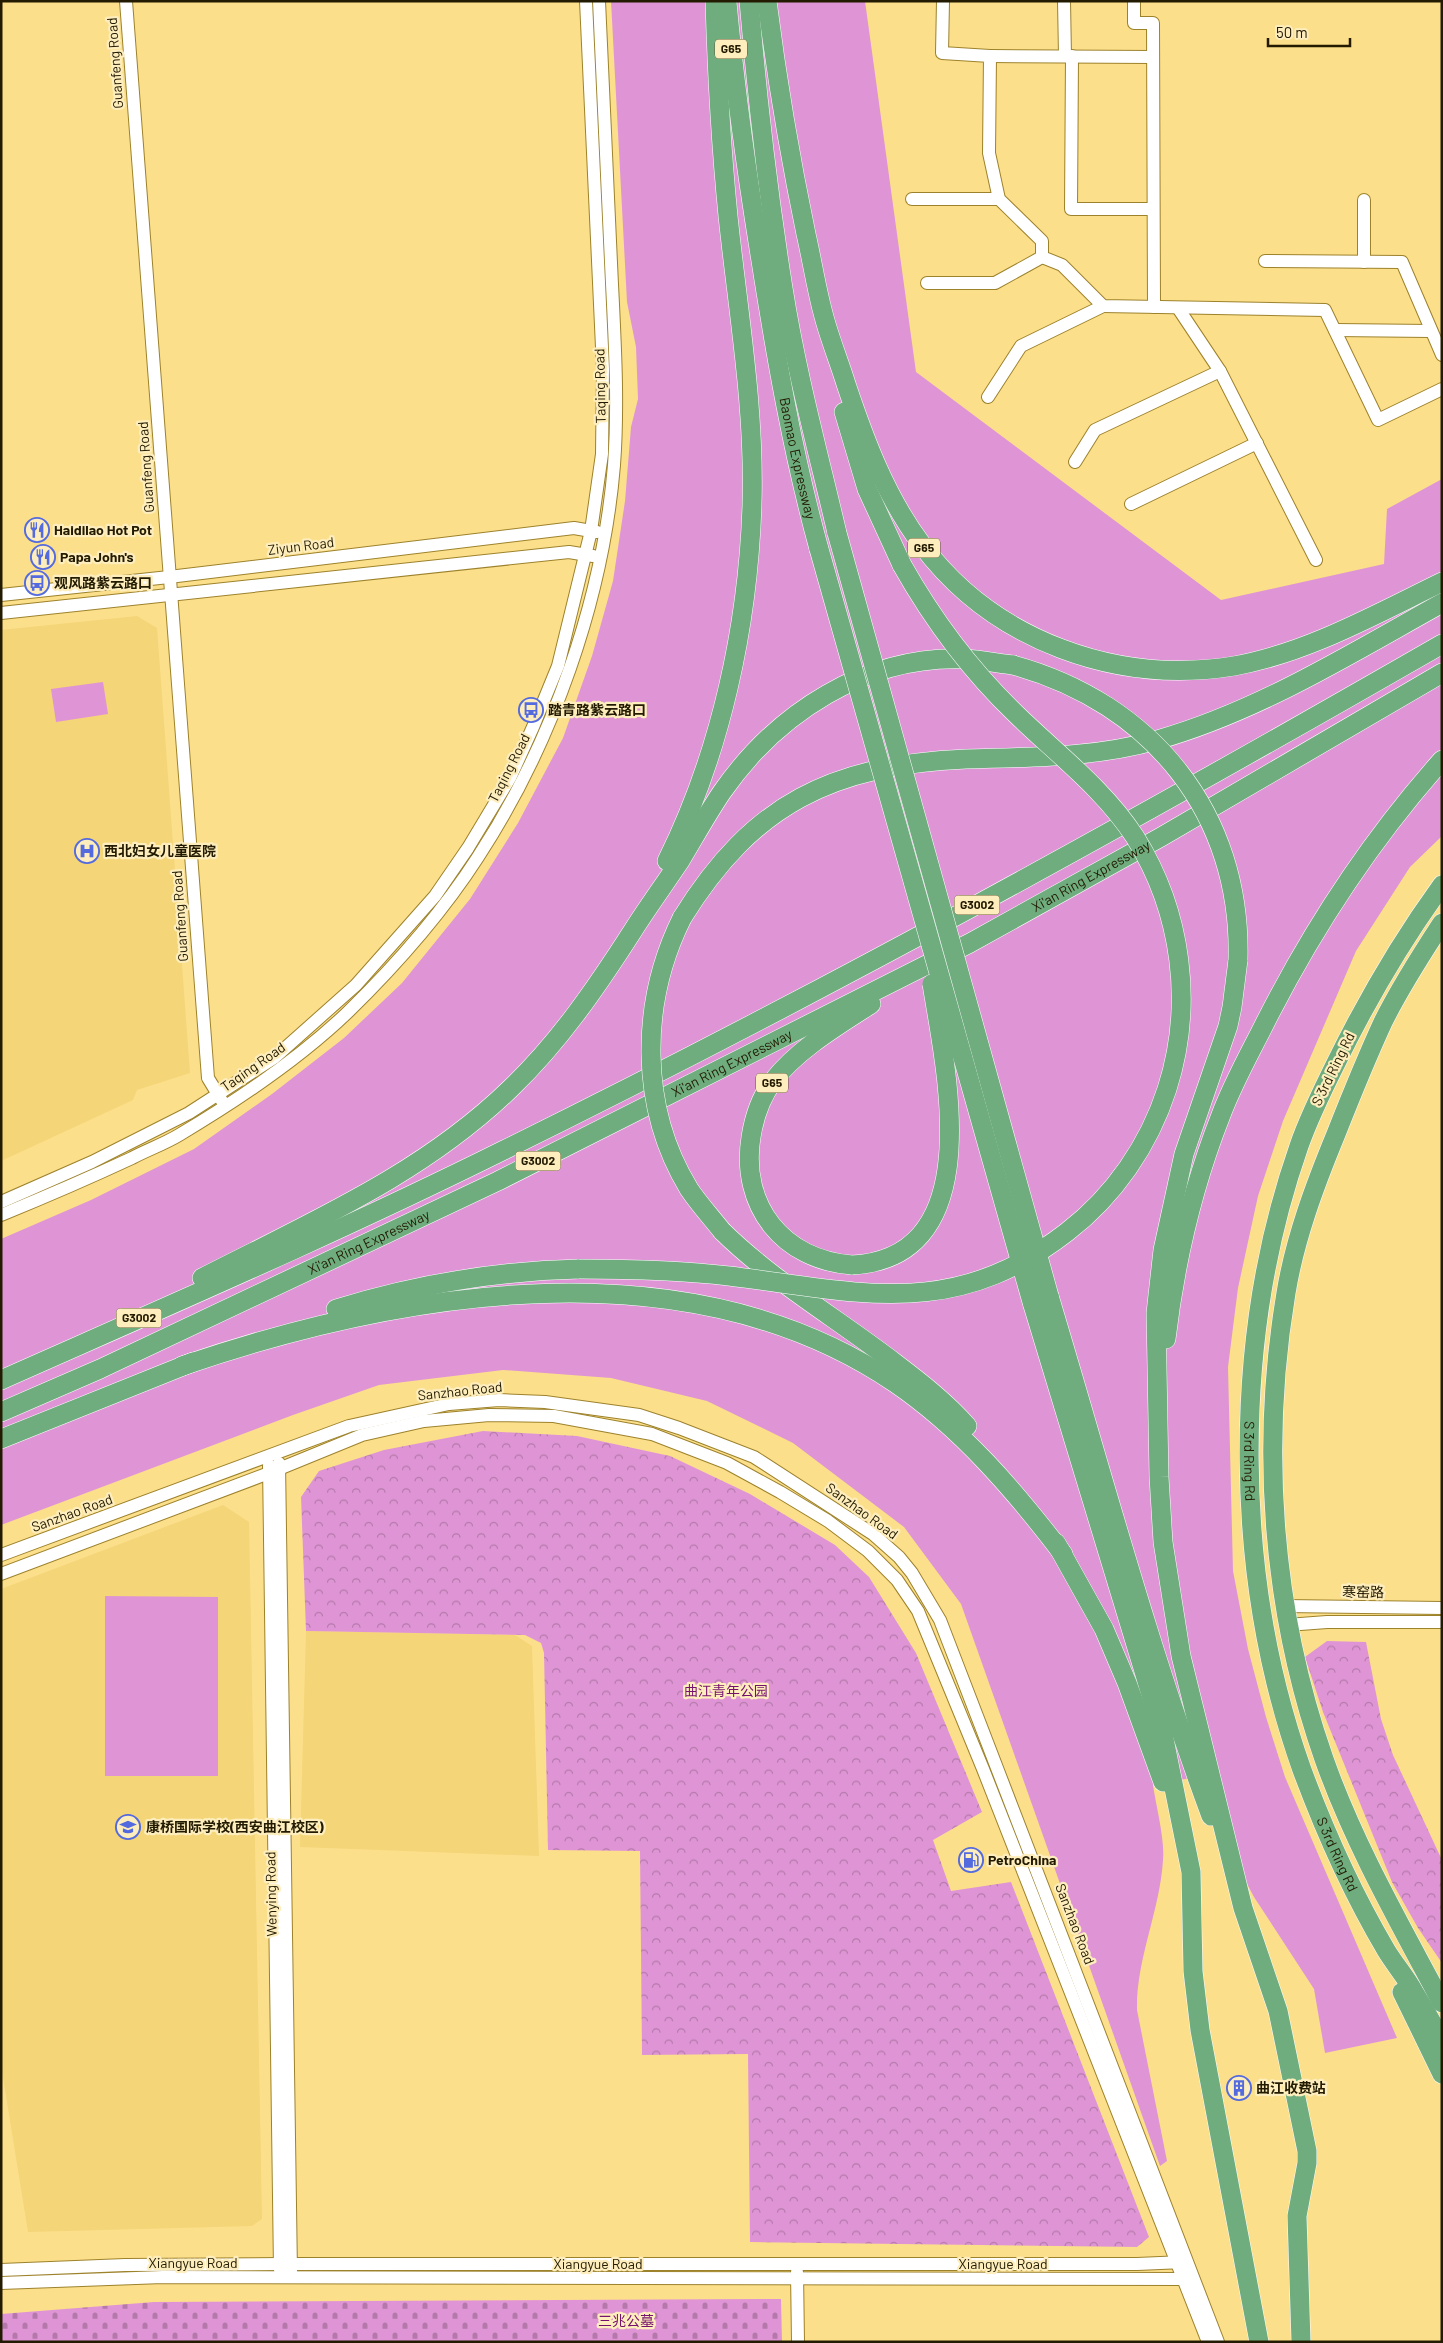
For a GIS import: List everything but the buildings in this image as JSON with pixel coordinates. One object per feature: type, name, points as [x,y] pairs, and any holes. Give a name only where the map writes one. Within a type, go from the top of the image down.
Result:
[{"type":"highway","points":[[632,932],[678,836],[705,766],[719,721],[736,644],[750,546],[752,503],[748,394],[724,169],[715,1]]},
{"type":"highway","name":"Baomao Expressway","points":[[726,1],[736,96],[771,327],[784,394],[819,549],[919,906]]},
{"type":"highway","name":"G65","points":[[749,1],[754,61],[783,289],[807,406],[837,533],[1041,1299]]},
{"type":"highway","name":"G65","points":[[767,1],[777,81],[823,314],[873,457],[897,507],[920,543],[946,574],[969,596],[1008,624],[1046,644],[1106,663],[1143,669],[1181,670],[1236,665],[1284,653],[1442,582]]},
{"type":"highway","points":[[1,1439],[305,1319],[374,1298],[478,1278],[578,1269],[665,1270],[872,1294],[931,1292],[970,1283],[1025,1260],[1075,1226],[1102,1200],[1127,1170],[1153,1125],[1164,1099],[1174,1064],[1180,1025],[1182,987],[1175,934],[1159,884],[1143,852],[1121,818],[1094,788],[1016,714],[972,667],[930,613],[902,565],[873,503],[852,442],[823,314]]},
{"type":"highway","points":[[1189,1854],[1128,1683],[1104,1629],[1063,1554],[1014,1482],[964,1423],[942,1401],[855,1332],[766,1270],[722,1231],[689,1188],[676,1162],[659,1115],[652,1076],[651,1034],[656,994],[666,955],[682,918],[712,872],[742,841],[782,809],[827,785],[868,771],[913,763],[1056,756],[1155,741],[1217,720],[1270,697],[1442,603]]},
{"type":"highway","name":"Xi'an Ring Expressway","points":[[8,1377],[336,1231],[704,1050],[985,901],[1442,644]]},
{"type":"highway","points":[[8,1377],[350,1204],[393,1179],[454,1138],[510,1089],[550,1047],[590,996],[723,790],[765,741],[802,709],[846,684],[901,666],[944,659],[965,659],[1013,665],[1052,677],[1097,699],[1146,736],[1176,768],[1204,810],[1221,846],[1236,906],[1238,960],[1232,1007],[1228,1026],[1184,1154],[1163,1250],[1156,1313],[1159,1409],[1158,1477],[1163,1542],[1171,1601],[1181,1656],[1209,1761],[1239,1892]]},
{"type":"highway","name":"Xi'an Ring Expressway","points":[[1,1412],[100,1369],[498,1181],[970,943],[1195,818],[1442,673]]},
{"type":"highway","points":[[1159,1409],[1169,1318],[1180,1255],[1210,1147],[1237,1078],[1287,979],[1333,900],[1391,820],[1442,760]]},
{"type":"highway","name":"S 3rd Ring Rd","points":[[1442,885],[1405,939],[1369,1000],[1317,1101],[1299,1144],[1285,1188],[1267,1266],[1254,1348],[1251,1385],[1250,1471],[1254,1547],[1264,1619],[1282,1704],[1303,1772],[1331,1841],[1387,1952],[1414,1990],[1442,2040]]},
{"type":"highway","points":[[919,906],[973,1086],[1188,1753],[1239,1892],[1278,2012],[1307,2151],[1307,2163],[1297,2216],[1301,2342]]},
{"type":"highway","name":"G65","points":[[919,906],[949,1102],[950,1137],[946,1174],[938,1208],[932,1220],[913,1243],[889,1258],[852,1265],[820,1260],[801,1252],[785,1241],[767,1218],[754,1189],[750,1170],[751,1141],[758,1112],[773,1082],[802,1052],[866,1007],[970,943]]},
{"type":"highway","name":"S 3rd Ring Rd","points":[[1442,923],[1388,1013],[1350,1098],[1319,1176],[1303,1224],[1286,1291],[1276,1376],[1273,1446],[1275,1506],[1287,1625],[1295,1664],[1323,1757],[1336,1793],[1442,2003]]},
{"type":"highway","points":[[182,1366],[292,1332],[363,1315],[429,1304],[492,1297],[607,1295],[665,1299],[720,1308],[794,1330],[856,1359],[895,1383],[932,1411],[968,1444],[1044,1528],[1063,1554]]},
{"type":"highway","points":[[1041,1299],[1163,1734],[1189,1854],[1193,1896],[1193,1971],[1196,2003],[1259,2342]]},
{"type":"highway","points":[[1411,1944],[1442,1990]]},
{"type":"highway","points":[[1387,1952],[1392,1971],[1442,2074]]},
{"type":"street","name":"Guanfeng Road","points":[[126,1],[208,1078],[221,1101]]},
{"type":"street","name":"Taqing Road","points":[[1,1215],[76,1184],[175,1137],[274,1058],[356,985],[435,896],[468,848],[510,778],[534,727],[555,674],[591,531],[602,454],[603,389],[586,1]]},
{"type":"street","name":"Taqing Road","points":[[1,1202],[95,1160],[189,1113],[221,1101],[277,1071],[347,1012],[417,937],[478,858],[536,751],[564,687],[580,639],[610,508],[614,465],[616,371],[599,1]]},
{"type":"street","points":[[943,1],[942,53],[990,56],[1153,57]]},
{"type":"street","points":[[1064,1],[1069,56],[1071,209],[1153,209]]},
{"type":"street","points":[[1134,1],[1134,23],[1153,23],[1154,307]]},
{"type":"street","points":[[990,56],[989,153],[999,199],[1042,241],[1042,258]]},
{"type":"street","points":[[912,199],[999,199]]},
{"type":"street","points":[[1364,200],[1364,262]]},
{"type":"street","points":[[927,283],[995,283],[1042,258],[1062,265],[1103,306]]},
{"type":"street","points":[[1265,261],[1402,262],[1442,355]]},
{"type":"street","points":[[988,397],[1021,346],[1103,306],[1325,310],[1378,420],[1442,389]]},
{"type":"street","points":[[1178,308],[1220,370],[1316,560]]},
{"type":"street","points":[[1335,330],[1431,331]]},
{"type":"street","points":[[1075,462],[1095,430],[1220,370]]},
{"type":"street","points":[[1130,504],[1257,443]]},
{"type":"street","name":"Ziyun Road","points":[[1,595],[169,577],[574,528],[604,533]]},
{"type":"street","points":[[1,613],[569,552],[599,558]]},
{"type":"street","name":"Sanzhao Road","points":[[1,1555],[349,1426],[449,1404],[498,1400],[545,1402],[629,1413],[679,1428],[754,1458],[873,1534],[899,1558],[925,1594],[953,1649],[1183,2262]]},
{"type":"street","name":"Sanzhao Road","points":[[1,1574],[274,1471],[362,1435],[424,1421],[489,1414],[554,1416],[652,1434],[726,1463],[828,1521],[868,1551],[897,1580],[918,1611],[1183,2262],[1218,2342]]},
{"type":"street","name":"Wenying Road","points":[[274,1453],[285,2278]]},
{"type":"street","name":"寒窑路","points":[[1284,1606],[1442,1608]]},
{"type":"street","points":[[1287,1625],[1327,1622],[1442,1622]]},
{"type":"street","name":"Xiangyue Road","points":[[1,2270],[286,2264],[1137,2264],[1183,2262]]},
{"type":"street","points":[[796,2264],[798,2342]]},
{"type":"street","name":"Xiangyue Road","points":[[1,2283],[163,2277],[797,2280],[1190,2279]]},
{"type":"street","name":"Sanzhao Road","points":[[1190,2279],[1208,2342]]},
{"type":"shaded area","name":"西北妇女儿童医院","points":[[137,616],[157,628],[190,1073],[137,1090],[133,1100],[1,1161],[1,630]]},
{"type":"shaded area","name":"康桥国际学校(西安曲江校区)","points":[[223,1505],[249,1522],[262,2219],[252,2226],[28,2232],[1,2065],[1,1589]]},
{"type":"shaded area","points":[[306,1631],[515,1635],[532,1646],[539,1856],[300,1847]]},
{"type":"green space","points":[[611,1],[865,1],[916,372],[1221,600],[1384,564],[1387,509],[1442,479],[1442,836],[1410,867],[1356,951],[1283,1121],[1258,1196],[1238,1288],[1228,1367],[1233,1571],[1248,1649],[1266,1717],[1285,1777],[1397,2038],[1325,2053],[1314,1989],[1254,1897],[1238,1867],[1218,1773],[1153,1785],[1162,1833],[1163,1860],[1158,1898],[1140,1972],[1137,2010],[1167,2161],[1160,2166],[961,1604],[904,1527],[793,1443],[707,1401],[611,1378],[503,1370],[379,1385],[293,1415],[1,1525],[1,1239],[91,1200],[194,1149],[272,1094],[344,1038],[402,983],[470,899],[518,823],[563,738],[592,656],[613,581],[625,501],[631,427],[638,399],[636,347],[627,302]]},
{"type":"green space","points":[[103,682],[108,714],[56,722],[51,689]]},
{"type":"green space","name":"曲江青年公园","points":[[483,1431],[577,1436],[670,1456],[750,1494],[835,1545],[869,1577],[916,1653],[982,1812],[933,1840],[951,1891],[1011,1882],[1149,2237],[1137,2247],[750,2242],[748,2054],[642,2055],[640,1851],[548,1850],[544,1653],[541,1643],[525,1635],[306,1631],[301,1497],[319,1471],[384,1450]]},
{"type":"green space","points":[[105,1596],[218,1597],[218,1776],[105,1776]]},
{"type":"green space","points":[[1327,1641],[1366,1642],[1381,1719],[1393,1755],[1442,1860],[1442,1963],[1418,1928],[1392,1882],[1323,1712],[1305,1657]]},
{"type":"green space","name":"三兆公墓","points":[[781,2299],[782,2342],[1,2342],[1,2314],[154,2302]]},
{"type":"place","name":"Haidilao Hot Pot","points":[[37,530]]},
{"type":"place","name":"Papa John's","points":[[43,557]]},
{"type":"place","name":"观风路紫云路口","points":[[37,583]]},
{"type":"place","name":"踏青路紫云路口","points":[[531,710]]},
{"type":"place","name":"西北妇女儿童医院","points":[[87,851]]},
{"type":"place","name":"康桥国际学校(西安曲江校区)","points":[[128,1827]]},
{"type":"place","name":"PetroChina","points":[[971,1860]]},
{"type":"place","name":"曲江收费站","points":[[1239,2088]]}]
